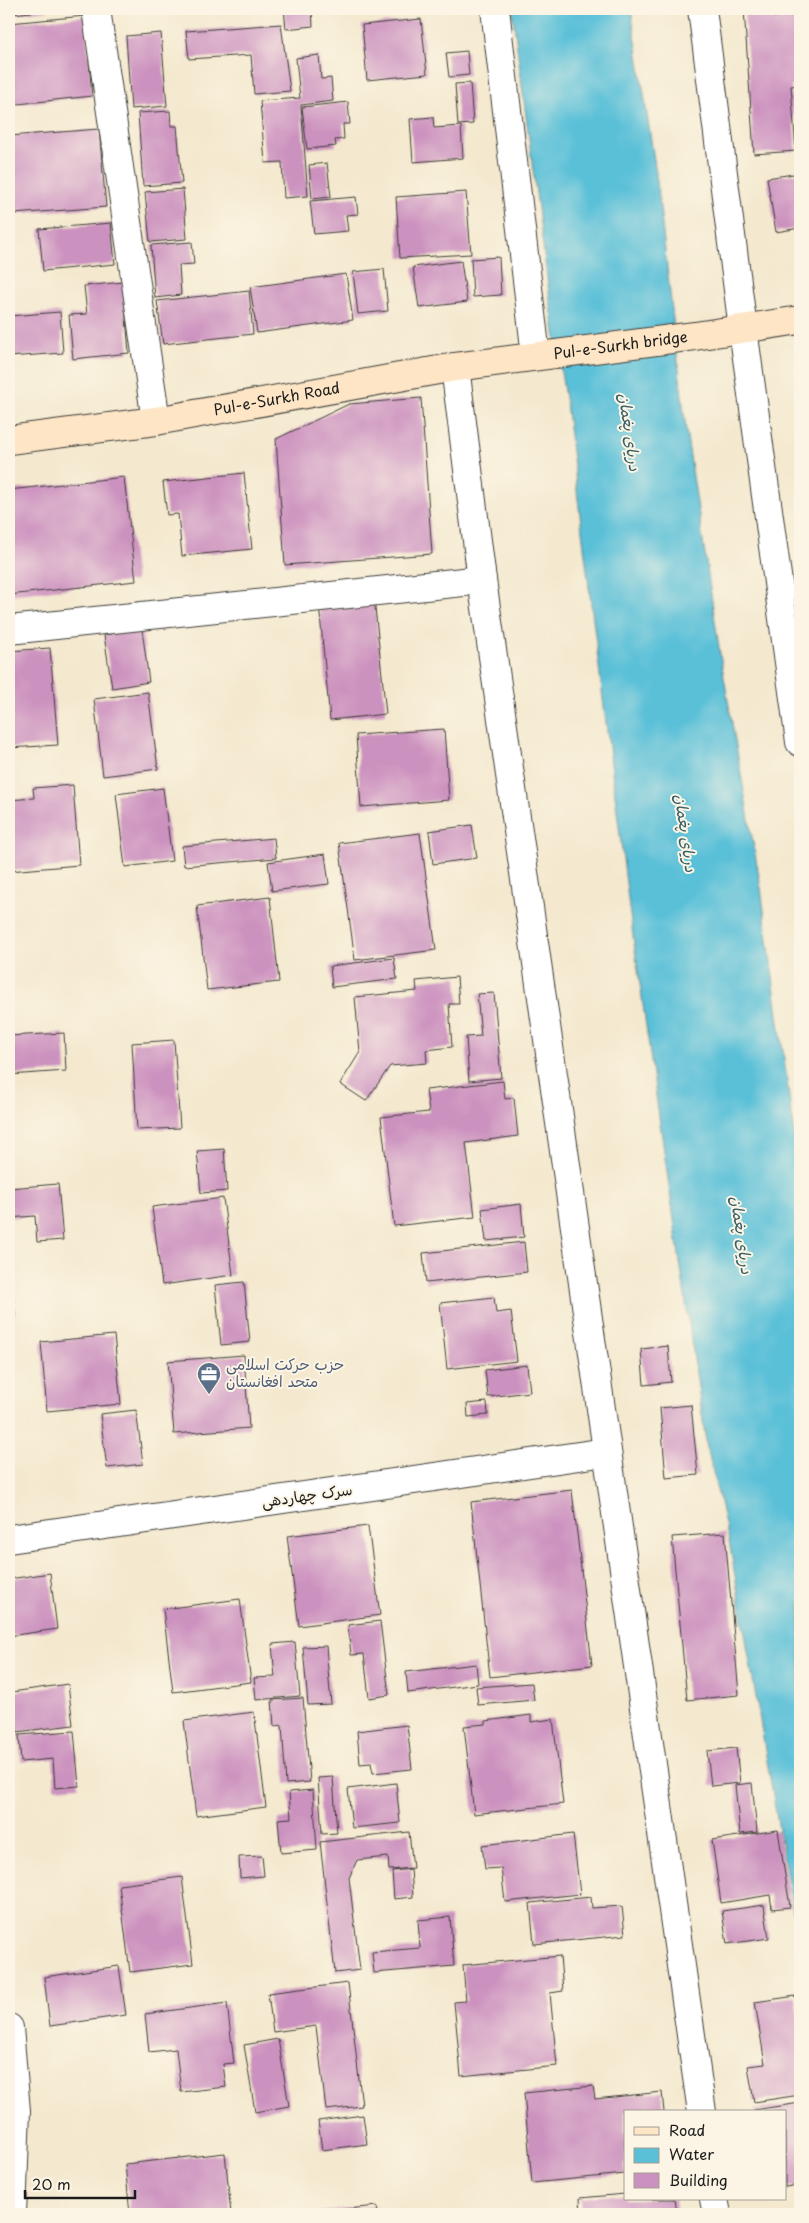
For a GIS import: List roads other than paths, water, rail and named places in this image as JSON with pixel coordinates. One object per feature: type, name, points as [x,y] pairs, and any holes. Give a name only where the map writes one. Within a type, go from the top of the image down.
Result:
[{"type":"street","points":[[96,9],[156,421]]},
{"type":"street","points":[[495,9],[540,356]]},
{"type":"street","points":[[702,9],[743,329],[800,742]]},
{"type":"street","points":[[743,329],[800,320]]},
{"type":"street","name":"Pul-e-Surkh bridge","points":[[540,356],[743,329]]},
{"type":"street","name":"Pul-e-Surkh Road","points":[[9,440],[156,421],[455,367],[540,356]]},
{"type":"street","points":[[455,367],[482,580],[702,2110]]},
{"type":"street","points":[[9,630],[482,580]]},
{"type":"street","name":"سرک چهاردهی","points":[[9,1539],[606,1452]]},
{"type":"street","points":[[9,2028],[16,2111],[12,2214]]},
{"type":"street","points":[[714,2200],[717,2214]]},
{"type":"water","name":"دریای پغمان","points":[[512,9],[631,9],[656,173],[686,430],[721,660],[761,888],[800,1178],[800,1937],[794,1917],[729,1541],[706,1442],[630,915],[567,411],[550,300]]},
{"type":"place","name":"حزب حرکت اسلامی متحد افغانستان","points":[[209,1395]]}]
